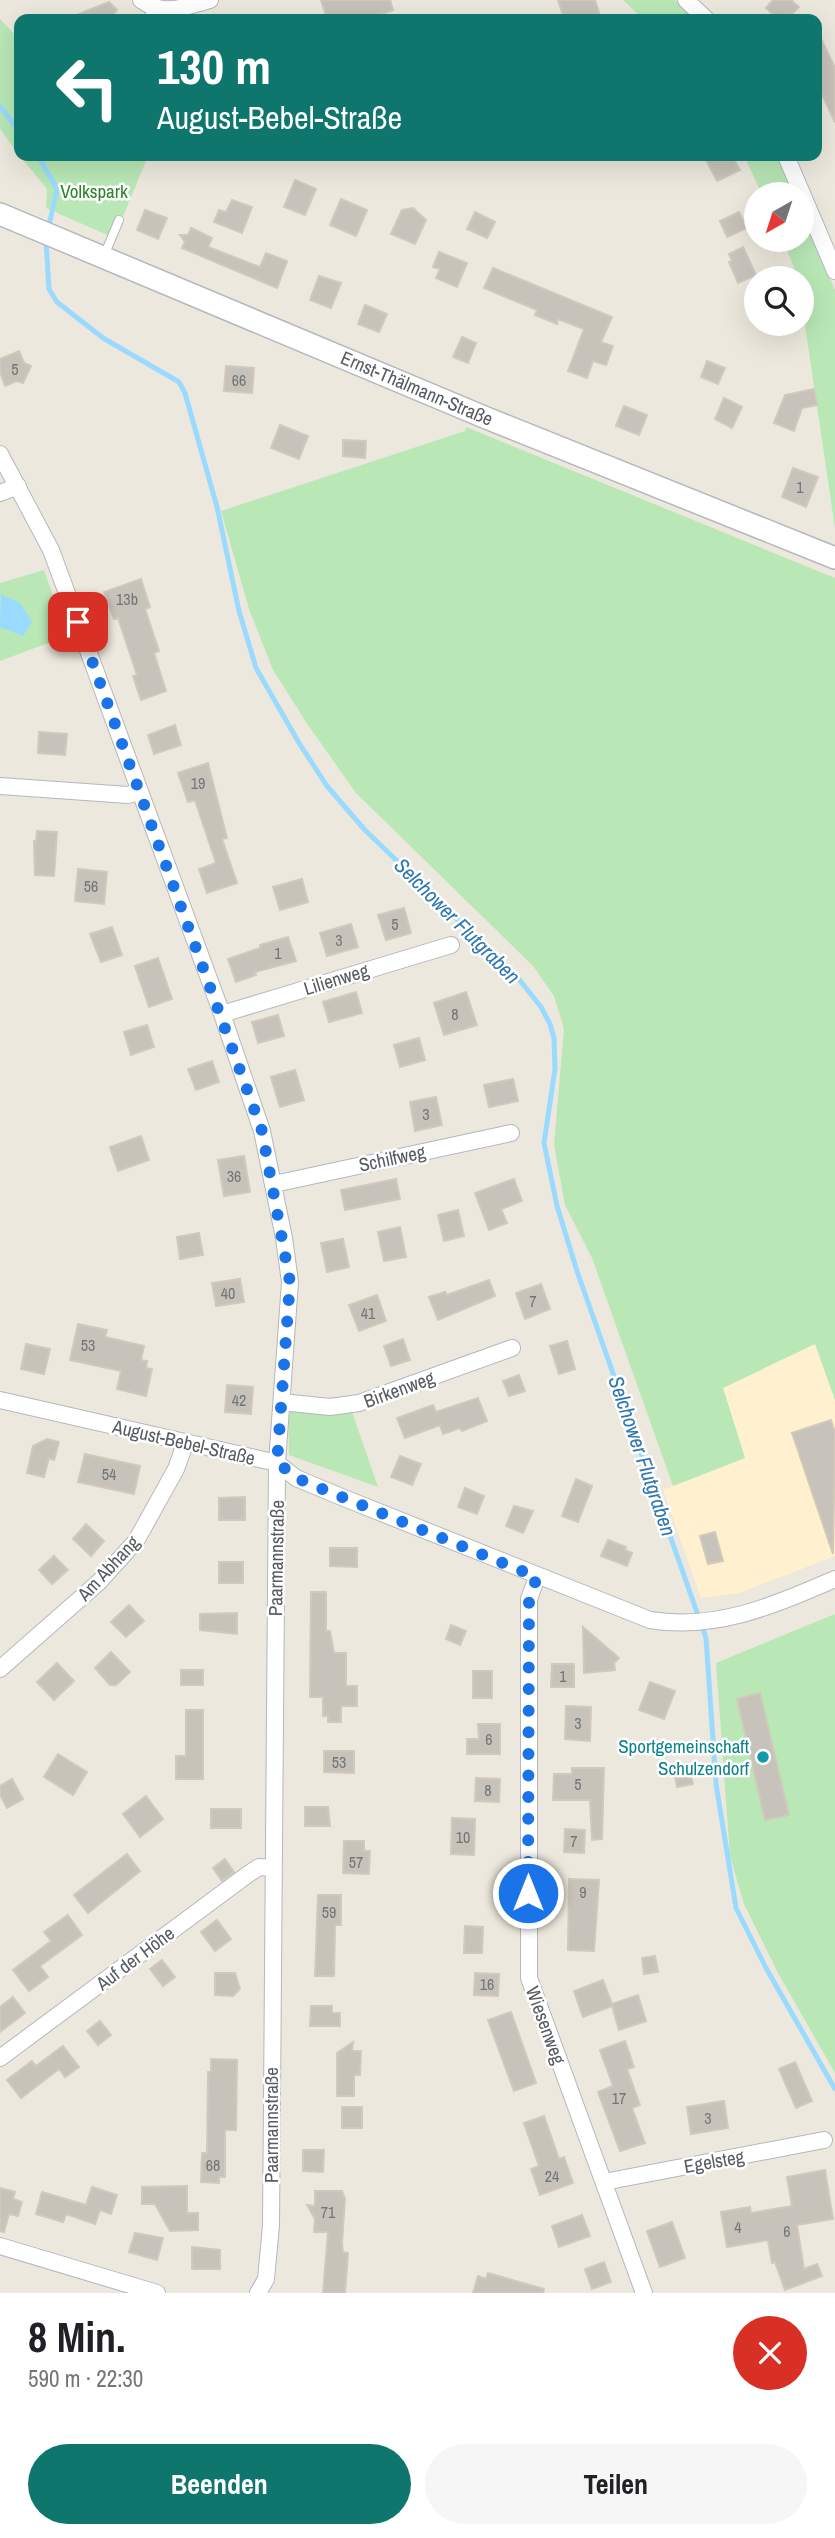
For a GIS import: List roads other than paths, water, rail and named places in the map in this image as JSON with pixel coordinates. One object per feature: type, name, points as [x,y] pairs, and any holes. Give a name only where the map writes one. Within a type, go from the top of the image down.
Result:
[{"type":"street","points":[[147,9],[166,11],[210,0]]},
{"type":"street","points":[[686,0],[701,14]]},
{"type":"street","points":[[788,161],[835,271]]},
{"type":"street","name":"Ernst-Thälmann-Straße","points":[[0,214],[484,417],[835,558]]},
{"type":"street","name":"Paarmannstraße","points":[[0,454],[51,550],[222,1014],[262,1131],[274,1184],[290,1282],[277,1463],[271,2226],[267,2279],[258,2293]]},
{"type":"street","points":[[0,493],[6,494],[18,486]]},
{"type":"street","points":[[0,786],[128,795],[138,792]]},
{"type":"street","name":"Lilienweg","points":[[222,1014],[451,945]]},
{"type":"street","name":"Schilfweg","points":[[274,1184],[511,1133]]},
{"type":"street","name":"Birkenweg","points":[[282,1402],[330,1407],[359,1403],[512,1348]]},
{"type":"street","name":"August-Bebel-Straße","points":[[0,1400],[277,1463],[303,1481],[537,1577],[650,1620],[682,1624],[724,1620],[782,1602],[835,1580]]},
{"type":"street","name":"Am Abhang","points":[[0,1669],[95,1586],[136,1541],[170,1480],[185,1444]]},
{"type":"street","name":"Wiesenweg","points":[[537,1577],[529,1598],[529,1979],[644,2293]]},
{"type":"street","name":"Auf der Höhe","points":[[0,2058],[247,1875],[259,1867],[272,1868]]},
{"type":"street","name":"Egelsteg","points":[[604,2182],[824,2140]]},
{"type":"street","points":[[0,2246],[157,2293]]},
{"type":"lane","points":[[103,258],[119,220]]},
{"type":"water","points":[[1,594],[20,603],[32,622],[23,636],[0,627]]},
{"type":"waterway","name":"Selchower Flutgraben","points":[[0,106],[14,124]]},
{"type":"waterway","name":"Selchower Flutgraben","points":[[41,161],[57,189],[48,230]]},
{"type":"waterway","name":"Selchower Flutgraben","points":[[46,240],[49,289],[57,302],[103,338],[179,382],[185,393],[217,507],[239,611],[256,668],[299,743],[327,786],[364,829],[518,978],[541,1007],[550,1024],[554,1038],[555,1069],[544,1143],[557,1206],[577,1271],[706,1638],[716,1784],[736,1908],[766,1968],[835,2089]]},
{"type":"place","name":"Sportgemeinschaft Schulzendorf","points":[[763,1757]]},
{"type":"park label","name":"Volkspark","points":[[94,191]]}]
